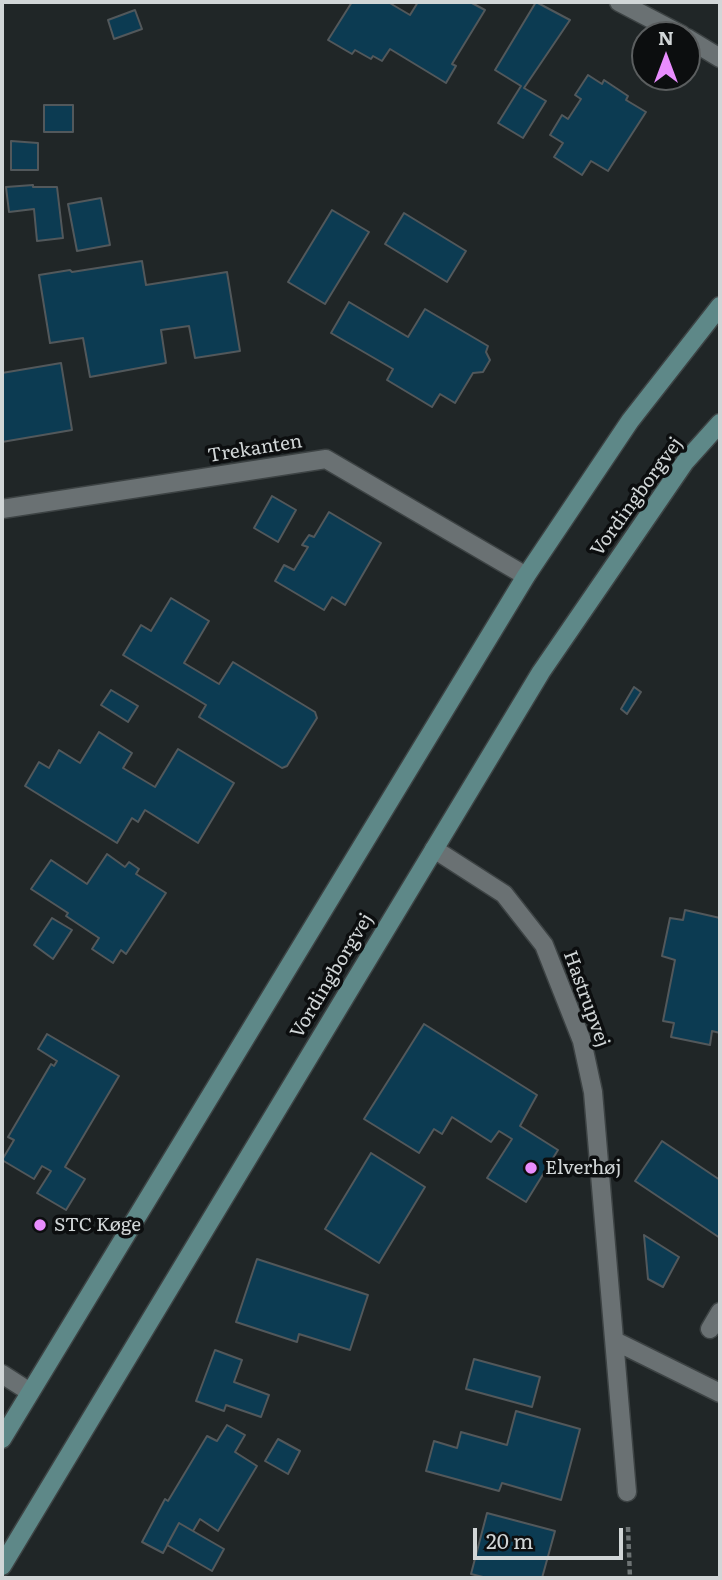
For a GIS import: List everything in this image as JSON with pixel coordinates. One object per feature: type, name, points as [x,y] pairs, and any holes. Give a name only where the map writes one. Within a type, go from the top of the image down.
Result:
[{"type":"main road","points":[[2,1439],[526,576],[630,421],[720,306]]},
{"type":"main road","name":"Vordingborgvej","points":[[2,1566],[541,671],[685,462],[720,423]]},
{"type":"street","points":[[619,2],[655,21]]},
{"type":"street","points":[[701,46],[720,58]]},
{"type":"street","name":"Trekanten","points":[[2,509],[326,459],[526,576]]},
{"type":"street","name":"Hastrupvej","points":[[434,849],[504,894],[544,945],[582,1041],[593,1091],[626,1492]]},
{"type":"street","points":[[710,1329],[720,1312]]},
{"type":"street","points":[[615,1341],[720,1392]]},
{"type":"street","points":[[2,1374],[30,1392]]},
{"type":"path","points":[[626,1492],[630,1578]]},
{"type":"building","points":[[352,2],[388,2],[410,15],[418,2],[470,2],[485,10],[452,64],[456,66],[446,83],[390,49],[382,61],[373,56],[371,59],[355,50],[352,54],[328,40]]},
{"type":"building","points":[[536,2],[570,20],[524,88],[546,101],[523,138],[498,123],[521,86],[495,70]]},
{"type":"building","points":[[135,10],[142,29],[114,39],[108,20]]},
{"type":"building","points":[[588,75],[602,84],[604,80],[628,96],[626,100],[646,112],[608,171],[591,161],[582,175],[554,157],[563,143],[550,135],[562,115],[568,119],[581,99],[575,95]]},
{"type":"building","points":[[44,105],[73,105],[73,132],[44,132]]},
{"type":"building","points":[[11,141],[38,143],[38,170],[11,170]]},
{"type":"building","points":[[6,187],[57,187],[63,238],[37,241],[34,209],[9,212]]},
{"type":"building","points":[[101,198],[110,245],[77,251],[68,204]]},
{"type":"building","points":[[332,210],[369,232],[325,304],[288,282]]},
{"type":"building","points":[[404,213],[466,251],[447,282],[385,244]]},
{"type":"building","points":[[142,261],[146,285],[227,272],[240,351],[195,358],[189,326],[161,330],[166,363],[90,377],[83,338],[50,343],[39,275]]},
{"type":"building","points":[[349,302],[408,337],[425,309],[488,346],[486,352],[490,360],[483,372],[473,373],[455,403],[440,394],[432,407],[387,380],[393,369],[331,333]]},
{"type":"building","points":[[61,363],[72,430],[2,442],[2,373]]},
{"type":"building","points":[[272,496],[296,510],[278,542],[254,528]]},
{"type":"building","points":[[329,512],[381,543],[345,605],[332,597],[324,610],[275,581],[284,565],[294,570],[308,547],[302,545],[309,535],[314,537]]},
{"type":"building","points":[[171,598],[209,621],[184,663],[219,684],[233,662],[315,712],[317,718],[287,766],[282,768],[199,717],[206,705],[123,655],[141,625],[151,631]]},
{"type":"building","points":[[634,687],[641,692],[627,714],[621,709]]},
{"type":"building","points":[[111,690],[138,706],[128,722],[101,705]]},
{"type":"building","points":[[99,732],[132,753],[123,768],[155,787],[178,749],[234,783],[198,843],[145,810],[138,822],[132,818],[117,843],[25,786],[39,762],[49,768],[59,750],[80,763]]},
{"type":"building","points":[[107,854],[125,867],[129,862],[139,869],[136,874],[166,893],[126,954],[121,950],[113,963],[92,949],[99,938],[66,916],[68,913],[31,889],[51,860],[87,884]]},
{"type":"building","points":[[685,910],[720,918],[720,1033],[712,1031],[710,1045],[671,1037],[674,1023],[663,1021],[675,960],[662,956],[670,918],[683,920]]},
{"type":"building","points":[[52,918],[72,930],[53,959],[34,945]]},
{"type":"building","points":[[424,1024],[537,1095],[520,1126],[558,1150],[526,1202],[487,1178],[512,1139],[499,1131],[491,1142],[452,1117],[442,1134],[434,1129],[419,1153],[364,1119]]},
{"type":"building","points":[[47,1034],[119,1076],[65,1167],[85,1179],[66,1210],[37,1193],[51,1171],[42,1166],[34,1179],[2,1160],[14,1140],[8,1137],[51,1064],[54,1066],[57,1061],[38,1049]]},
{"type":"building","points":[[662,1141],[720,1180],[720,1238],[635,1181]]},
{"type":"building","points":[[371,1153],[425,1187],[379,1263],[325,1229]]},
{"type":"building","points":[[644,1235],[679,1257],[663,1287],[648,1279]]},
{"type":"building","points":[[257,1259],[368,1295],[350,1350],[299,1334],[297,1342],[236,1322]]},
{"type":"building","points":[[215,1350],[242,1360],[234,1382],[269,1395],[261,1417],[226,1405],[224,1411],[196,1401]]},
{"type":"building","points":[[474,1359],[540,1377],[532,1407],[466,1389]]},
{"type":"building","points":[[516,1411],[580,1429],[561,1500],[502,1483],[499,1491],[426,1471],[434,1441],[457,1448],[461,1432],[507,1445]]},
{"type":"building","points":[[227,1425],[245,1435],[235,1452],[257,1466],[218,1531],[200,1519],[193,1531],[179,1523],[163,1553],[142,1542],[165,1499],[168,1501],[207,1436],[217,1441]]},
{"type":"building","points":[[278,1439],[300,1451],[288,1474],[265,1461]]},
{"type":"building","points":[[487,1513],[555,1531],[542,1578],[487,1578],[471,1574]]},
{"type":"building","points":[[179,1523],[224,1549],[212,1571],[167,1545]]},
{"type":"place","name":"Elverhøj","points":[[531,1168]]},
{"type":"place","name":"STC Køge","points":[[40,1225]]}]
